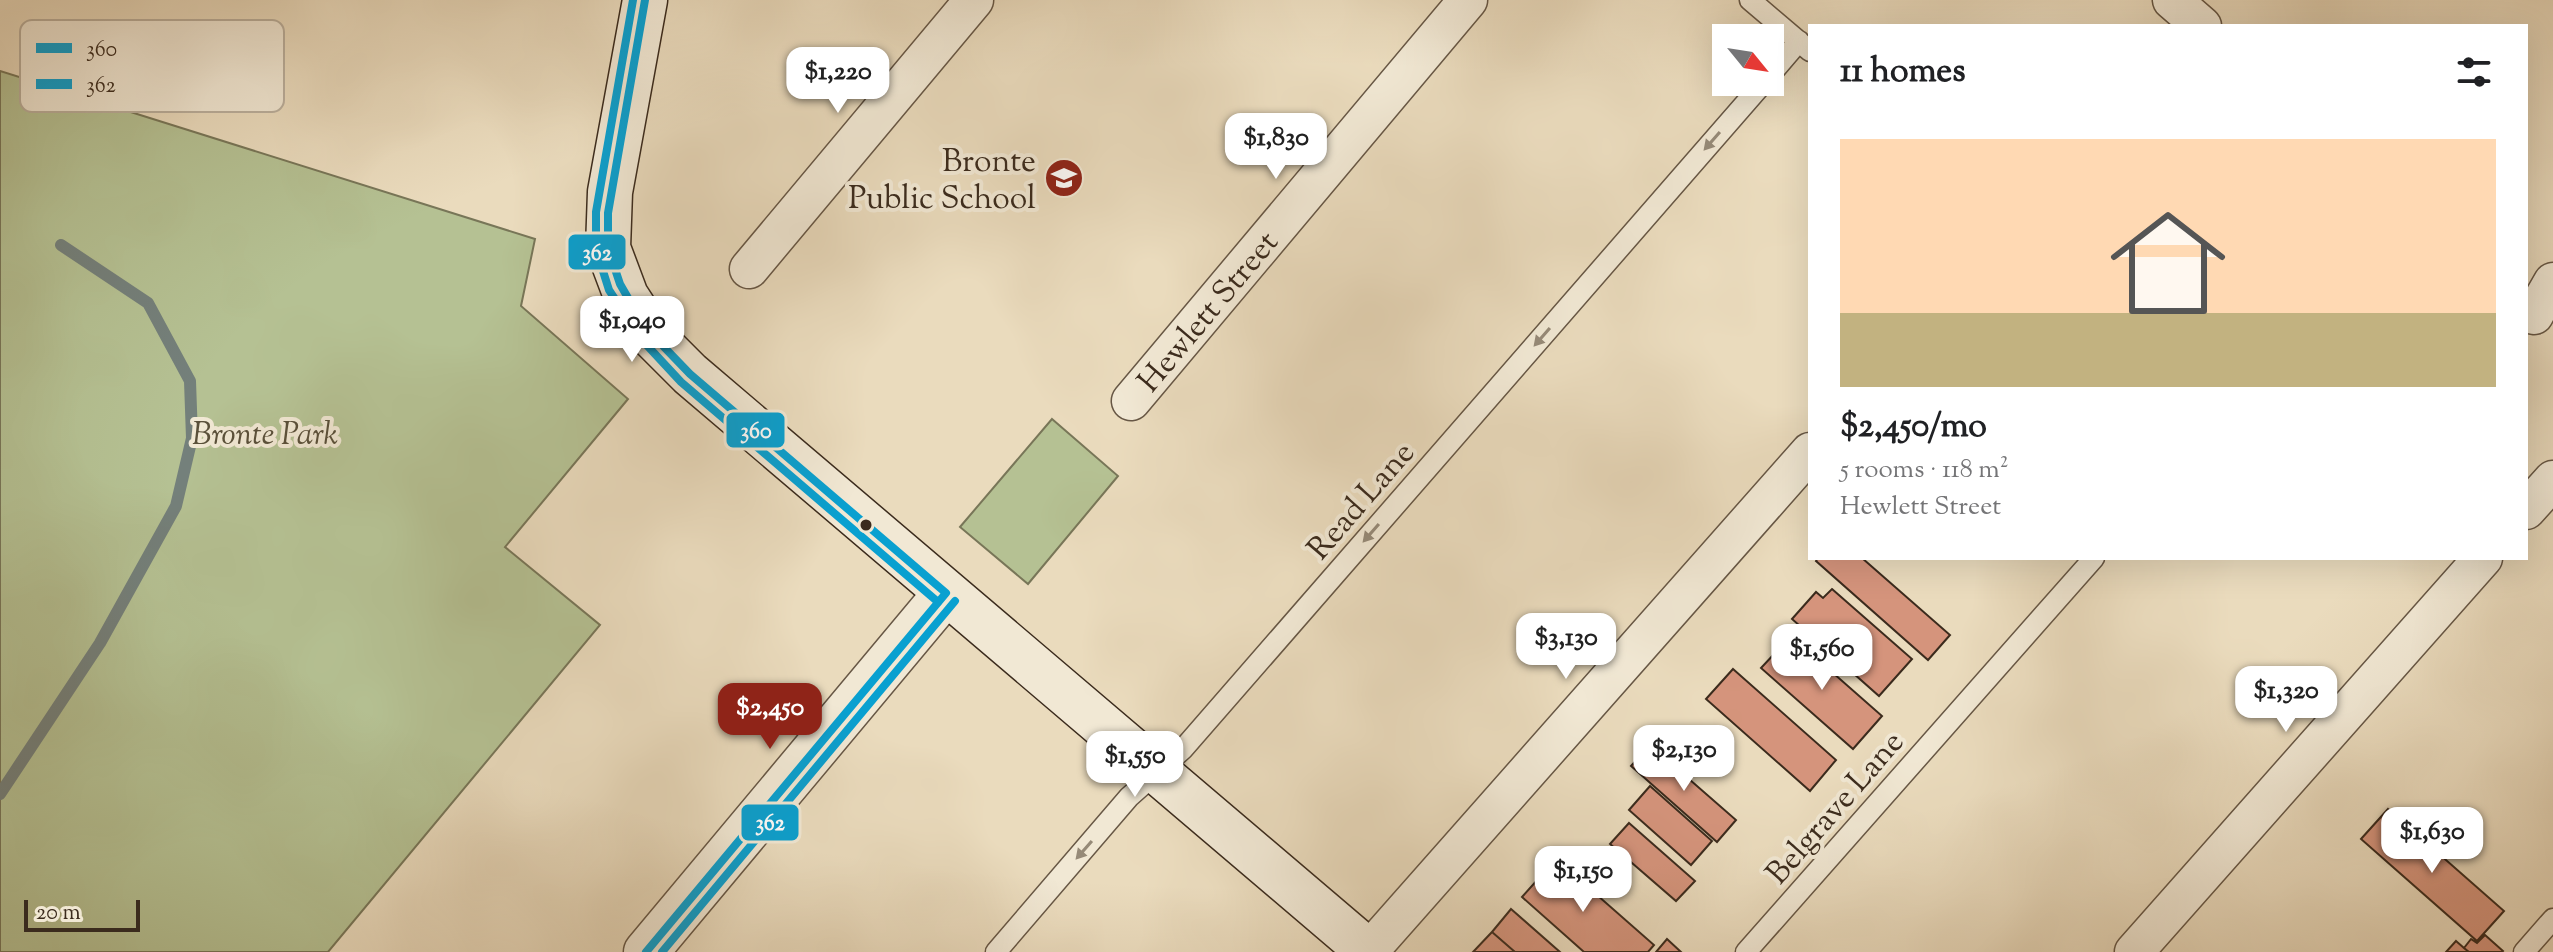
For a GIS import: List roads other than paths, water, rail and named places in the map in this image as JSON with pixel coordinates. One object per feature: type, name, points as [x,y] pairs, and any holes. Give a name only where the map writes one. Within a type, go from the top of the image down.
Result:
[{"type":"main road","points":[[645,0],[612,176],[607,219],[608,248],[626,296],[652,336],[690,374],[1369,952]]},
{"type":"main road","points":[[646,952],[946,593]]},
{"type":"street","points":[[749,269],[974,0]]},
{"type":"street","name":"Hewlett Street","points":[[1131,401],[1468,0]]},
{"type":"street","points":[[2538,318],[2553,282]]},
{"type":"street","points":[[1369,952],[1808,454]]},
{"type":"street","points":[[2528,508],[2553,480]]},
{"type":"street","points":[[2134,952],[2481,560]]},
{"type":"lane","points":[[1750,0],[1804,46],[1784,63]]},
{"type":"lane","name":"Read Lane","points":[[996,952],[1119,809],[1183,749],[1752,96]]},
{"type":"lane","name":"Belgrave Lane","points":[[1746,952],[2092,560]]},
{"type":"lane","points":[[2524,952],[2553,919]]},
{"type":"waterway","points":[[0,794],[100,643],[176,506],[192,438],[190,381],[148,303],[61,245]]},
{"type":"place","name":"Bronte Public School","points":[[1064,178]]},
{"type":"park label","name":"Bronte Park","points":[[265,433]]}]
